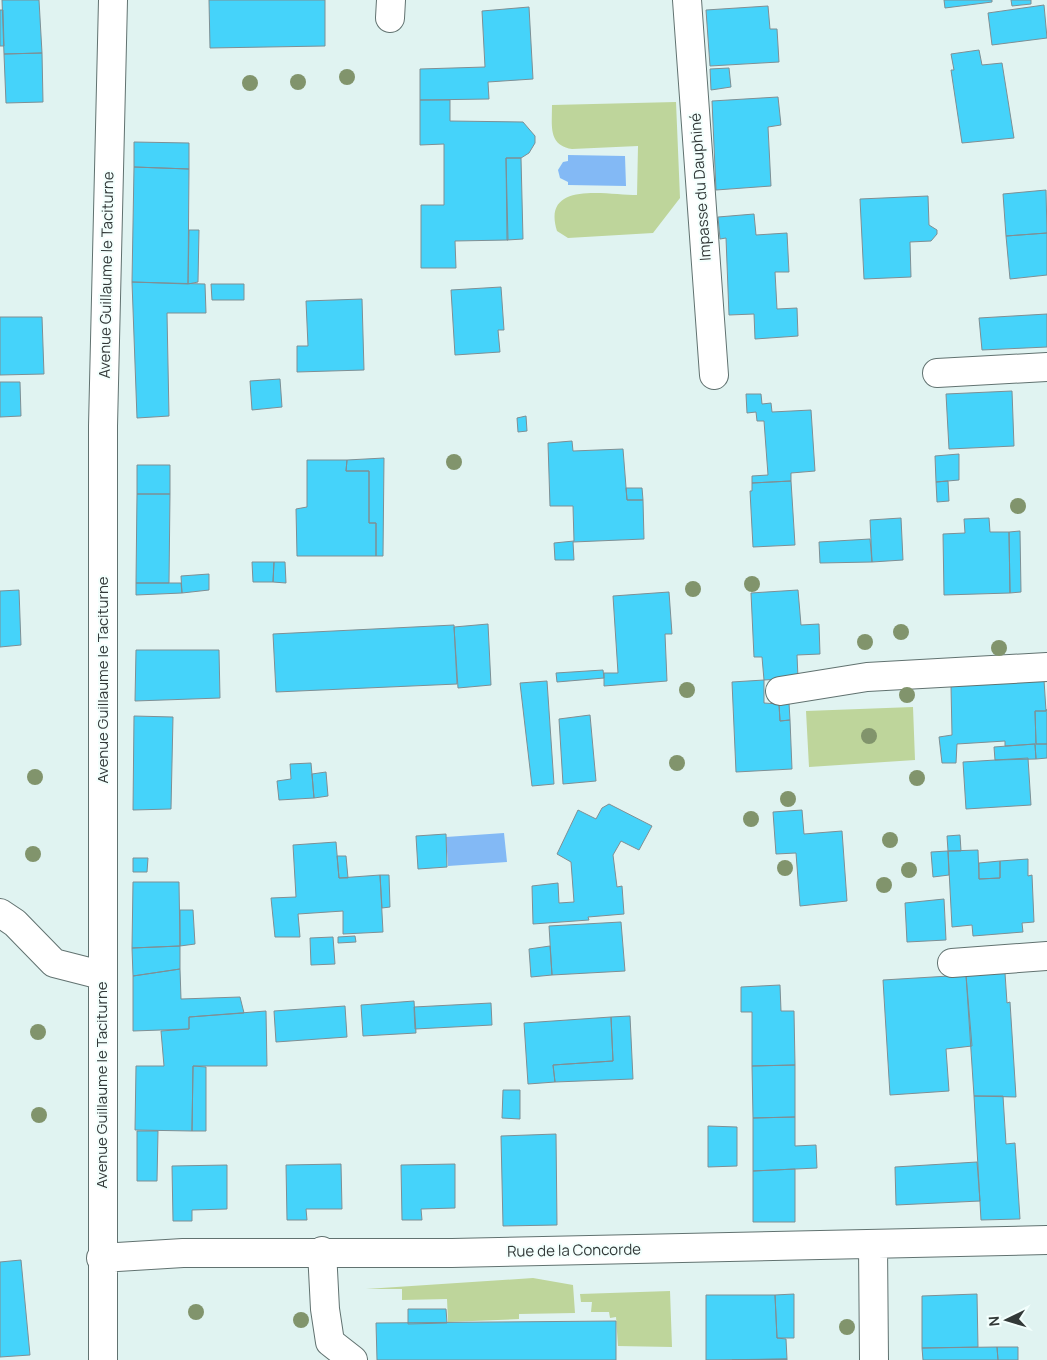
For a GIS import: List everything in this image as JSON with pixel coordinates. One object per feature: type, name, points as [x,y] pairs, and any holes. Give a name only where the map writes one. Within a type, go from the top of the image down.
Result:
[{"type":"street","name":"Avenue Guillaume le Taciturne","points":[[103,1360],[101,975],[103,426],[113,0]]},
{"type":"street","name":"Impasse du Dauphiné","points":[[687,0],[714,375]]},
{"type":"street","points":[[936,373],[1047,367]]},
{"type":"street","points":[[780,691],[867,677],[1047,667]]},
{"type":"street","points":[[0,913],[15,923],[54,963],[101,975]]},
{"type":"street","points":[[952,963],[1047,956]]},
{"type":"street","name":"Rue de la Concorde","points":[[101,1258],[183,1253],[322,1251],[452,1253],[1047,1240]]},
{"type":"street","points":[[873,1245],[874,1360]]},
{"type":"street","points":[[322,1251],[325,1309],[330,1342],[353,1360]]},
{"type":"green space","points":[[676,102],[680,198],[653,233],[568,238],[557,231],[555,215],[559,204],[567,197],[594,193],[637,195],[638,146],[572,149],[564,147],[555,139],[553,133],[552,105]]},
{"type":"green space","points":[[913,707],[915,760],[809,767],[806,711]]},
{"type":"green space","points":[[533,1278],[573,1285],[575,1313],[519,1314],[519,1319],[448,1322],[447,1299],[402,1300],[402,1289],[366,1289]]},
{"type":"green space","points":[[670,1291],[672,1347],[618,1346],[616,1317],[610,1318],[609,1312],[591,1312],[592,1302],[581,1302],[580,1294]]},
{"type":"water","points":[[568,155],[625,156],[626,186],[568,185],[568,182],[560,178],[558,170],[563,162],[568,161]]},
{"type":"water","points":[[504,833],[507,862],[448,866],[446,837]]},
{"type":"building","points":[[2,0],[39,0],[42,53],[4,54]]},
{"type":"building","points":[[209,0],[325,0],[325,46],[210,48]]},
{"type":"building","points":[[944,0],[992,0],[992,2],[945,8]]},
{"type":"building","points":[[1011,0],[1031,0],[1031,4],[1012,6]]},
{"type":"building","points":[[1044,5],[1047,38],[992,45],[988,13]]},
{"type":"building","points":[[768,6],[770,29],[777,29],[779,62],[710,66],[706,10]]},
{"type":"building","points":[[529,7],[533,79],[488,82],[489,99],[420,100],[420,69],[485,67],[482,11]]},
{"type":"building","points":[[0,10],[3,10],[4,46],[0,46]]},
{"type":"building","points":[[979,50],[982,65],[1002,63],[1014,138],[962,143],[951,70],[954,70],[951,54]]},
{"type":"building","points":[[42,53],[43,102],[6,103],[4,54]]},
{"type":"building","points":[[729,68],[731,87],[711,90],[710,69]]},
{"type":"building","points":[[778,97],[781,125],[768,127],[771,186],[716,190],[712,101]]},
{"type":"building","points":[[420,100],[450,100],[450,121],[523,122],[535,136],[535,143],[529,153],[521,158],[506,158],[508,240],[455,241],[456,268],[421,268],[421,205],[444,205],[444,144],[420,145]]},
{"type":"building","points":[[134,142],[189,143],[189,169],[134,167]]},
{"type":"building","points":[[506,158],[521,158],[523,239],[507,240]]},
{"type":"building","points":[[134,167],[189,169],[188,284],[132,282]]},
{"type":"building","points":[[1046,190],[1047,233],[1006,236],[1003,194]]},
{"type":"building","points":[[928,196],[929,225],[937,230],[937,234],[931,241],[910,242],[911,277],[864,279],[860,199]]},
{"type":"building","points":[[754,214],[756,235],[787,233],[789,272],[775,272],[777,309],[797,308],[798,336],[755,339],[754,314],[729,315],[726,238],[720,239],[718,217]]},
{"type":"building","points":[[189,230],[199,230],[198,282],[188,284]]},
{"type":"building","points":[[1047,233],[1047,275],[1010,279],[1006,236]]},
{"type":"building","points":[[132,282],[205,284],[206,313],[167,313],[169,416],[137,418]]},
{"type":"building","points":[[211,284],[244,284],[244,300],[212,300]]},
{"type":"building","points":[[501,287],[504,330],[498,330],[500,352],[455,355],[451,290]]},
{"type":"building","points":[[362,299],[364,370],[297,372],[297,346],[308,346],[306,301]]},
{"type":"building","points":[[1047,314],[1047,347],[982,350],[979,318]]},
{"type":"building","points":[[0,317],[42,317],[44,374],[0,375]]},
{"type":"building","points":[[280,379],[282,407],[252,410],[250,381]]},
{"type":"building","points":[[0,382],[20,382],[21,416],[0,417]]},
{"type":"building","points":[[1012,391],[1014,446],[949,449],[946,394]]},
{"type":"building","points":[[746,394],[761,394],[762,404],[771,403],[772,412],[811,410],[815,471],[791,473],[791,481],[752,483],[752,476],[768,475],[764,421],[757,421],[756,412],[747,413]]},
{"type":"building","points":[[526,416],[527,431],[518,432],[517,418]]},
{"type":"building","points":[[572,441],[573,451],[623,449],[627,500],[643,500],[644,539],[573,542],[574,560],[555,560],[554,543],[574,541],[573,506],[550,506],[548,443]]},
{"type":"building","points":[[959,454],[959,480],[936,482],[935,456]]},
{"type":"building","points":[[384,458],[383,556],[376,556],[376,523],[369,523],[369,471],[346,471],[347,460]]},
{"type":"building","points":[[307,460],[347,460],[346,471],[369,471],[369,523],[376,523],[376,556],[297,556],[296,509],[307,507]]},
{"type":"building","points":[[137,465],[170,465],[170,494],[137,494]]},
{"type":"building","points":[[791,481],[795,545],[753,547],[750,491],[752,491],[752,483]]},
{"type":"building","points":[[948,481],[949,501],[937,502],[936,482]]},
{"type":"building","points":[[626,488],[642,488],[643,500],[627,500]]},
{"type":"building","points":[[137,494],[170,494],[169,583],[136,583]]},
{"type":"building","points":[[901,518],[903,560],[872,562],[870,520]]},
{"type":"building","points":[[989,518],[990,532],[1009,532],[1010,593],[944,595],[943,534],[965,533],[964,519]]},
{"type":"building","points":[[1020,531],[1021,592],[1010,593],[1009,532]]},
{"type":"building","points":[[870,539],[872,562],[820,563],[819,542]]},
{"type":"building","points":[[252,562],[274,562],[273,582],[253,582]]},
{"type":"building","points":[[274,562],[285,562],[286,583],[273,582]]},
{"type":"building","points":[[209,574],[209,590],[182,593],[181,576]]},
{"type":"building","points":[[136,583],[181,583],[182,593],[136,595]]},
{"type":"building","points":[[19,590],[21,645],[0,647],[0,591]]},
{"type":"building","points":[[798,590],[801,625],[819,624],[820,654],[797,655],[798,678],[764,680],[762,657],[754,657],[751,593]]},
{"type":"building","points":[[669,592],[672,634],[665,634],[667,681],[604,686],[604,673],[618,673],[613,596]]},
{"type":"building","points":[[488,624],[491,685],[458,688],[454,627]]},
{"type":"building","points":[[454,625],[457,684],[276,692],[273,634]]},
{"type":"building","points":[[136,650],[219,650],[220,698],[135,701]]},
{"type":"building","points":[[603,670],[604,678],[557,682],[556,673]]},
{"type":"building","points":[[764,680],[764,703],[779,704],[780,721],[790,720],[792,769],[736,772],[732,682]]},
{"type":"building","points":[[1044,680],[1046,711],[1035,711],[1036,744],[1047,744],[1047,758],[1036,759],[1035,744],[1005,746],[1005,741],[957,744],[956,763],[942,763],[939,737],[952,735],[951,686]]},
{"type":"building","points":[[547,681],[554,784],[532,786],[520,683]]},
{"type":"building","points":[[789,703],[790,720],[780,721],[779,704]]},
{"type":"building","points":[[1047,709],[1047,744],[1036,744],[1035,711],[1046,711]]},
{"type":"building","points":[[590,715],[596,781],[563,784],[559,719]]},
{"type":"building","points":[[134,716],[173,717],[171,809],[133,810]]},
{"type":"building","points":[[1035,744],[1036,759],[995,760],[994,747]]},
{"type":"building","points":[[1028,758],[1031,805],[966,809],[963,762]]},
{"type":"building","points":[[311,763],[314,798],[279,800],[277,781],[291,779],[290,764]]},
{"type":"building","points":[[326,772],[328,796],[314,798],[312,774]]},
{"type":"building","points":[[609,804],[652,826],[639,850],[621,841],[613,855],[617,887],[622,886],[624,914],[588,917],[589,920],[533,924],[532,886],[558,883],[559,903],[574,902],[571,862],[557,854],[578,810],[596,819],[602,808]]},
{"type":"building","points":[[802,810],[804,834],[842,831],[847,901],[800,906],[796,853],[776,854],[773,812]]},
{"type":"building","points":[[446,834],[447,867],[418,869],[416,836]]},
{"type":"building","points":[[960,835],[961,851],[948,851],[947,836]]},
{"type":"building","points":[[336,842],[339,878],[380,875],[383,932],[343,934],[343,911],[298,914],[300,937],[275,937],[271,898],[296,897],[293,845]]},
{"type":"building","points":[[978,850],[979,879],[1000,878],[1000,861],[1028,859],[1028,876],[1032,875],[1034,922],[1022,923],[1023,932],[973,936],[972,925],[952,927],[948,851]]},
{"type":"building","points":[[948,851],[949,875],[933,877],[931,852]]},
{"type":"building","points":[[337,856],[346,856],[348,878],[339,878]]},
{"type":"building","points":[[133,858],[148,858],[147,872],[133,872]]},
{"type":"building","points":[[1000,861],[1000,878],[979,879],[979,863]]},
{"type":"building","points":[[380,875],[389,875],[390,907],[382,908]]},
{"type":"building","points":[[133,882],[179,882],[180,946],[132,948]]},
{"type":"building","points":[[944,899],[946,940],[907,942],[905,903]]},
{"type":"building","points":[[180,910],[193,910],[195,944],[180,946]]},
{"type":"building","points":[[621,922],[625,971],[552,975],[549,926]]},
{"type":"building","points":[[355,936],[356,942],[338,943],[338,937]]},
{"type":"building","points":[[333,937],[335,964],[311,965],[310,938]]},
{"type":"building","points":[[180,946],[180,969],[133,976],[132,948]]},
{"type":"building","points":[[550,946],[552,975],[531,977],[529,949]]},
{"type":"building","points":[[180,969],[181,999],[240,997],[244,1013],[189,1017],[189,1029],[133,1031],[133,976]]},
{"type":"building","points":[[1005,973],[1007,1003],[1010,1002],[1016,1097],[974,1096],[966,975]]},
{"type":"building","points":[[966,975],[972,1046],[946,1049],[949,1091],[890,1095],[883,980]]},
{"type":"building","points":[[780,985],[781,1011],[794,1011],[795,1065],[752,1066],[752,1012],[741,1012],[741,987]]},
{"type":"building","points":[[414,1001],[416,1033],[363,1036],[361,1005]]},
{"type":"building","points":[[491,1003],[492,1025],[415,1029],[414,1007]]},
{"type":"building","points":[[345,1006],[347,1037],[276,1042],[274,1011]]},
{"type":"building","points":[[266,1011],[267,1066],[193,1066],[192,1131],[135,1130],[136,1066],[164,1066],[161,1031],[189,1029],[189,1017]]},
{"type":"building","points":[[630,1016],[633,1079],[555,1082],[553,1065],[613,1061],[611,1017]]},
{"type":"building","points":[[611,1017],[613,1061],[553,1065],[555,1082],[528,1084],[524,1023]]},
{"type":"building","points":[[795,1065],[795,1117],[753,1118],[752,1066]]},
{"type":"building","points":[[193,1066],[206,1067],[206,1131],[192,1131]]},
{"type":"building","points":[[503,1090],[520,1090],[520,1119],[502,1118]]},
{"type":"building","points":[[974,1096],[1003,1096],[1006,1144],[1015,1143],[1020,1219],[981,1220]]},
{"type":"building","points":[[795,1117],[795,1146],[816,1145],[817,1168],[753,1171],[753,1118]]},
{"type":"building","points":[[708,1126],[737,1127],[737,1166],[708,1167]]},
{"type":"building","points":[[137,1131],[158,1131],[157,1181],[137,1181]]},
{"type":"building","points":[[556,1134],[557,1225],[503,1226],[501,1136]]},
{"type":"building","points":[[977,1162],[980,1201],[896,1205],[895,1167]]},
{"type":"building","points":[[341,1164],[342,1209],[306,1209],[307,1220],[287,1220],[286,1165]]},
{"type":"building","points":[[455,1164],[455,1208],[421,1209],[422,1220],[402,1220],[401,1165]]},
{"type":"building","points":[[227,1165],[227,1209],[192,1210],[192,1221],[173,1221],[172,1166]]},
{"type":"building","points":[[795,1169],[795,1222],[753,1222],[753,1171]]},
{"type":"building","points":[[21,1260],[30,1355],[0,1357],[0,1262]]},
{"type":"building","points":[[794,1294],[794,1338],[777,1338],[775,1295]]},
{"type":"building","points":[[977,1294],[978,1347],[922,1348],[922,1296]]},
{"type":"building","points":[[706,1295],[775,1295],[777,1338],[786,1339],[787,1359],[706,1360]]},
{"type":"building","points":[[408,1309],[446,1309],[447,1323],[408,1324]]},
{"type":"building","points":[[616,1321],[616,1360],[377,1360],[376,1323]]},
{"type":"building","points":[[997,1347],[998,1360],[923,1360],[922,1348]]},
{"type":"building","points":[[997,1347],[1018,1347],[1018,1360],[998,1360]]},
{"type":"building","points":[[787,1359],[787,1360],[732,1360]]}]
